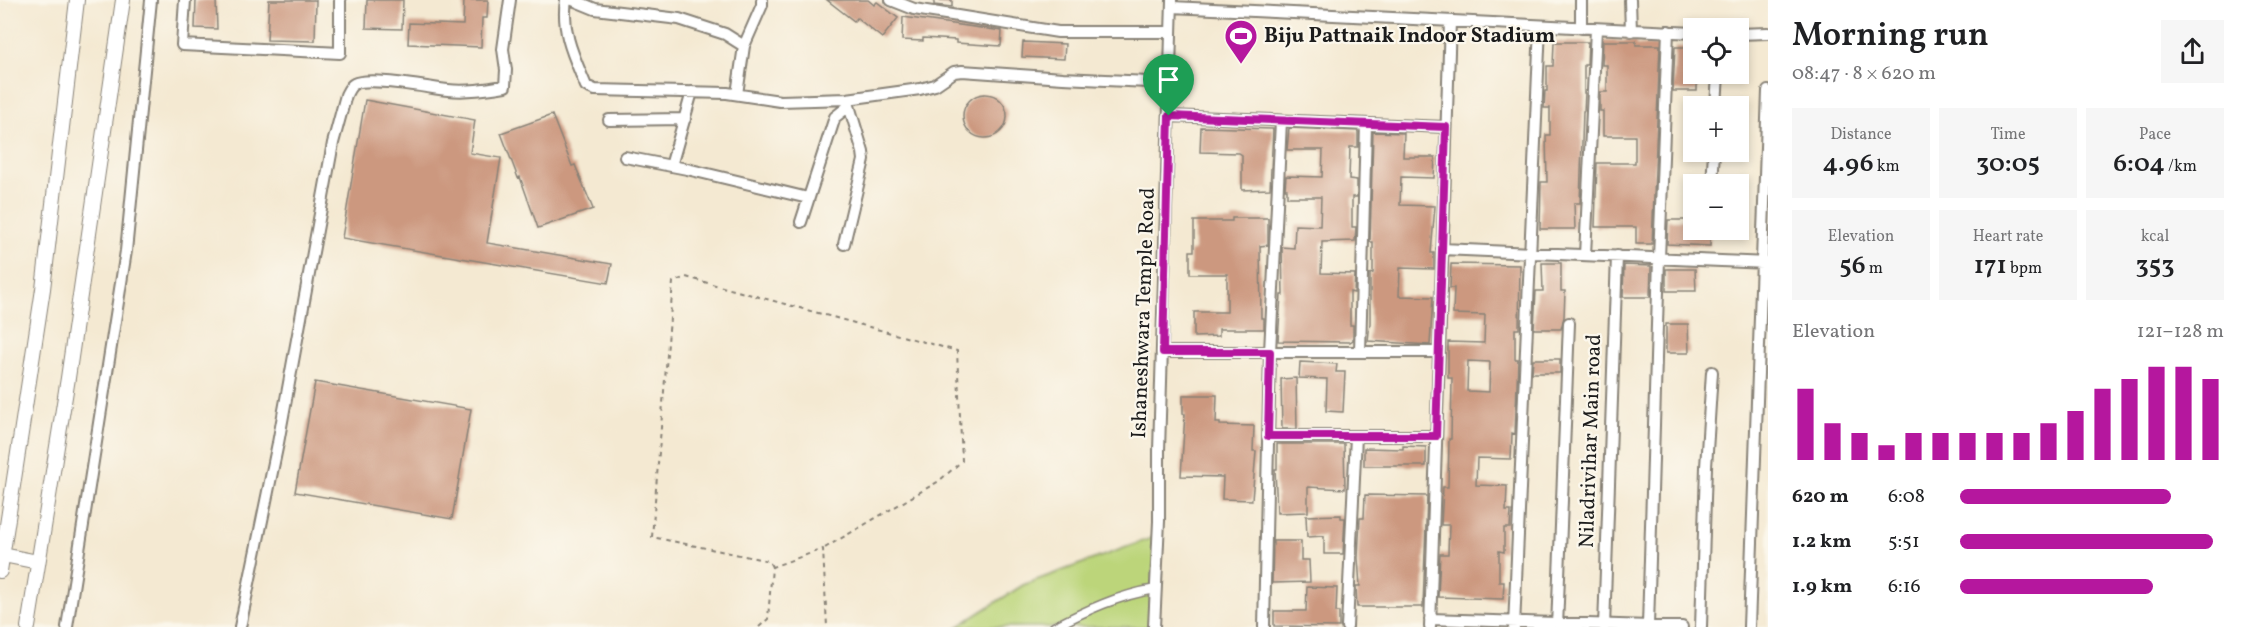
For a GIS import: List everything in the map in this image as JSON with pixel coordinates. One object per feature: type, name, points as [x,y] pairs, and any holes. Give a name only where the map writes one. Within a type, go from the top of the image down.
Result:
[{"type":"street","points":[[0,571],[43,289],[77,0]]},
{"type":"street","points":[[28,627],[70,366],[123,0]]},
{"type":"street","points":[[67,627],[126,250],[151,0]]},
{"type":"street","points":[[185,0],[182,45],[340,53],[340,0]]},
{"type":"street","points":[[240,627],[278,443],[333,143],[349,87],[363,81],[430,86],[448,90],[476,90],[505,86],[503,49],[510,0]]},
{"type":"street","points":[[566,0],[564,14],[568,44],[586,86],[590,89],[737,94],[780,101],[848,103],[935,85],[954,72],[962,71],[1170,83]]},
{"type":"street","points":[[573,0],[595,9],[679,19],[725,34],[744,46]]},
{"type":"street","points":[[737,94],[744,46],[762,5],[762,0]]},
{"type":"street","points":[[891,0],[914,9],[1058,32],[1171,32]]},
{"type":"street","points":[[1581,0],[1581,28]]},
{"type":"street","points":[[1630,0],[1630,31]]},
{"type":"street","points":[[1172,4],[1683,32]]},
{"type":"street","name":"Ishaneshwara Temple Road","points":[[1154,627],[1172,4]]},
{"type":"street","points":[[1450,21],[1430,623],[1682,627]]},
{"type":"street","points":[[1514,624],[1540,26]]},
{"type":"street","points":[[1585,255],[1596,29]]},
{"type":"street","points":[[1647,626],[1668,31]]},
{"type":"street","points":[[1749,34],[1768,33]]},
{"type":"street","points":[[1749,627],[1763,341],[1768,91]]},
{"type":"street","points":[[672,166],[692,92]]},
{"type":"street","points":[[801,222],[835,117],[848,103]]},
{"type":"street","points":[[844,244],[864,160],[848,103]]},
{"type":"street","points":[[1169,116],[1446,127]]},
{"type":"street","points":[[609,120],[685,119]]},
{"type":"street","points":[[1264,627],[1270,352],[1281,121]]},
{"type":"street","points":[[1360,352],[1366,124]]},
{"type":"street","points":[[625,157],[808,198]]},
{"type":"street","points":[[1442,249],[1765,263]]},
{"type":"street","name":"Niladrivihar Main road","points":[[1604,626],[1617,256]]},
{"type":"street","points":[[1557,625],[1569,323]]},
{"type":"street","points":[[1163,352],[1439,352]]},
{"type":"street","points":[[1701,627],[1706,467],[1712,372]]},
{"type":"street","points":[[1268,436],[1436,436]]},
{"type":"street","points":[[1347,627],[1356,436]]},
{"type":"street","points":[[3,555],[38,562]]},
{"type":"street","points":[[1054,627],[1111,600],[1133,593],[1156,590]]},
{"type":"path","points":[[759,627],[768,619],[772,567],[769,561],[652,537],[673,282],[686,277],[957,351],[962,461],[939,481],[823,549],[772,567]]},
{"type":"path","points":[[823,549],[827,627]]},
{"type":"green space","points":[[1157,536],[1149,627],[957,627],[1023,585]]},
{"type":"building","points":[[196,0],[216,0],[217,29],[195,28]]},
{"type":"building","points":[[269,0],[316,0],[315,41],[267,40]]},
{"type":"building","points":[[367,0],[403,0],[402,29],[366,28]]},
{"type":"building","points":[[464,0],[488,0],[487,18],[482,18],[481,47],[408,44],[409,23],[463,25]]},
{"type":"building","points":[[827,0],[868,0],[874,5],[877,2],[898,18],[882,38],[857,18],[854,21]]},
{"type":"building","points":[[934,0],[952,0],[952,7],[934,5]]},
{"type":"building","points":[[903,17],[1002,31],[1001,46],[923,38],[923,41],[902,40]]},
{"type":"building","points":[[1603,41],[1636,41],[1636,45],[1660,45],[1652,244],[1636,244],[1636,227],[1595,227],[1597,163],[1635,163],[1635,136],[1603,136],[1600,92],[1607,92],[1607,65],[1602,65]]},
{"type":"building","points":[[1023,42],[1065,44],[1064,59],[1022,57]]},
{"type":"building","points":[[1554,42],[1588,42],[1587,65],[1584,65],[1585,93],[1580,203],[1574,203],[1575,229],[1540,229],[1541,182],[1547,182],[1546,135],[1550,135],[1550,108],[1544,108],[1545,91],[1547,91],[1547,66],[1553,66]]},
{"type":"building","points":[[1675,47],[1683,47],[1683,84],[1697,84],[1697,91],[1673,91]]},
{"type":"building","points":[[985,94],[1000,101],[1007,116],[1000,131],[985,138],[970,131],[963,116],[970,101]]},
{"type":"building","points":[[365,100],[475,120],[470,153],[501,158],[487,243],[612,264],[608,283],[342,238]]},
{"type":"building","points":[[552,115],[572,166],[575,165],[593,209],[538,228],[501,133]]},
{"type":"building","points":[[1201,127],[1273,129],[1270,189],[1242,190],[1242,155],[1200,152]]},
{"type":"building","points":[[1289,128],[1358,131],[1358,147],[1350,147],[1349,179],[1357,180],[1357,197],[1352,197],[1352,227],[1356,227],[1355,241],[1322,242],[1321,273],[1355,274],[1354,293],[1350,292],[1350,325],[1353,325],[1353,340],[1350,342],[1278,341],[1281,295],[1283,295],[1282,247],[1294,248],[1295,225],[1320,226],[1321,197],[1287,197],[1287,189],[1285,189],[1286,176],[1322,177],[1323,150],[1287,150]]},
{"type":"building","points":[[1373,132],[1404,133],[1403,157],[1435,157],[1434,178],[1401,177],[1400,205],[1435,206],[1431,253],[1434,253],[1434,269],[1400,268],[1399,296],[1433,297],[1430,345],[1368,341],[1370,274],[1373,273],[1373,242],[1370,242]]},
{"type":"building","points":[[1232,218],[1268,218],[1268,245],[1260,246],[1261,318],[1264,318],[1264,329],[1219,329],[1219,336],[1194,337],[1194,312],[1227,312],[1227,274],[1190,274],[1190,251],[1194,251],[1194,221],[1232,221]]},
{"type":"building","points":[[1668,220],[1683,220],[1683,240],[1710,240],[1710,246],[1667,244]]},
{"type":"building","points":[[1542,263],[1561,263],[1561,291],[1565,291],[1561,329],[1534,329],[1536,291],[1543,291]]},
{"type":"building","points":[[1451,264],[1520,265],[1519,329],[1515,329],[1515,359],[1518,359],[1515,434],[1512,433],[1511,459],[1477,458],[1476,485],[1507,486],[1506,511],[1511,511],[1510,528],[1504,528],[1504,552],[1499,551],[1499,582],[1504,582],[1503,599],[1438,597],[1440,554],[1448,554],[1449,525],[1441,525],[1443,487],[1448,487],[1449,439],[1451,439],[1452,378],[1448,378],[1448,342],[1484,343],[1485,315],[1453,314],[1454,288],[1450,288]],"holes":[[[1468,361],[1490,362],[1489,392],[1467,391]]]},
{"type":"building","points":[[1624,265],[1651,266],[1650,297],[1623,297]]},
{"type":"building","points":[[1666,269],[1695,269],[1696,291],[1666,291]]},
{"type":"building","points":[[1666,324],[1688,324],[1689,353],[1666,353]]},
{"type":"building","points":[[1533,359],[1560,359],[1560,373],[1532,373]]},
{"type":"building","points":[[1300,362],[1337,364],[1336,372],[1345,372],[1343,412],[1326,411],[1327,379],[1299,378]]},
{"type":"building","points":[[1296,378],[1297,429],[1282,429],[1281,379]]},
{"type":"building","points":[[315,382],[471,409],[452,519],[295,492]]},
{"type":"building","points":[[1183,395],[1217,395],[1216,423],[1254,426],[1253,451],[1256,451],[1252,500],[1222,499],[1223,477],[1181,476],[1185,414],[1183,414]]},
{"type":"building","points":[[1277,444],[1344,444],[1345,489],[1308,487],[1308,512],[1277,513],[1275,469],[1277,469]]},
{"type":"building","points":[[1403,446],[1426,447],[1426,466],[1364,466],[1364,448],[1403,449]]},
{"type":"building","points":[[1365,495],[1427,496],[1423,607],[1357,607],[1356,586],[1360,586],[1358,558],[1360,518],[1364,518]]},
{"type":"building","points":[[1341,515],[1341,518],[1345,518],[1343,554],[1324,554],[1324,536],[1307,537],[1306,516]]},
{"type":"building","points":[[1273,541],[1301,541],[1301,560],[1309,560],[1310,582],[1272,583]]},
{"type":"building","points":[[1307,587],[1337,588],[1336,612],[1339,612],[1339,627],[1274,626],[1274,611],[1306,611]]},
{"type":"place","name":"Biju Pattnaik Indoor Stadium","points":[[1241,65]]},
{"type":"route","points":[[1169,116],[1446,127],[1436,436],[1268,436],[1270,352],[1163,352],[1169,116]]}]
